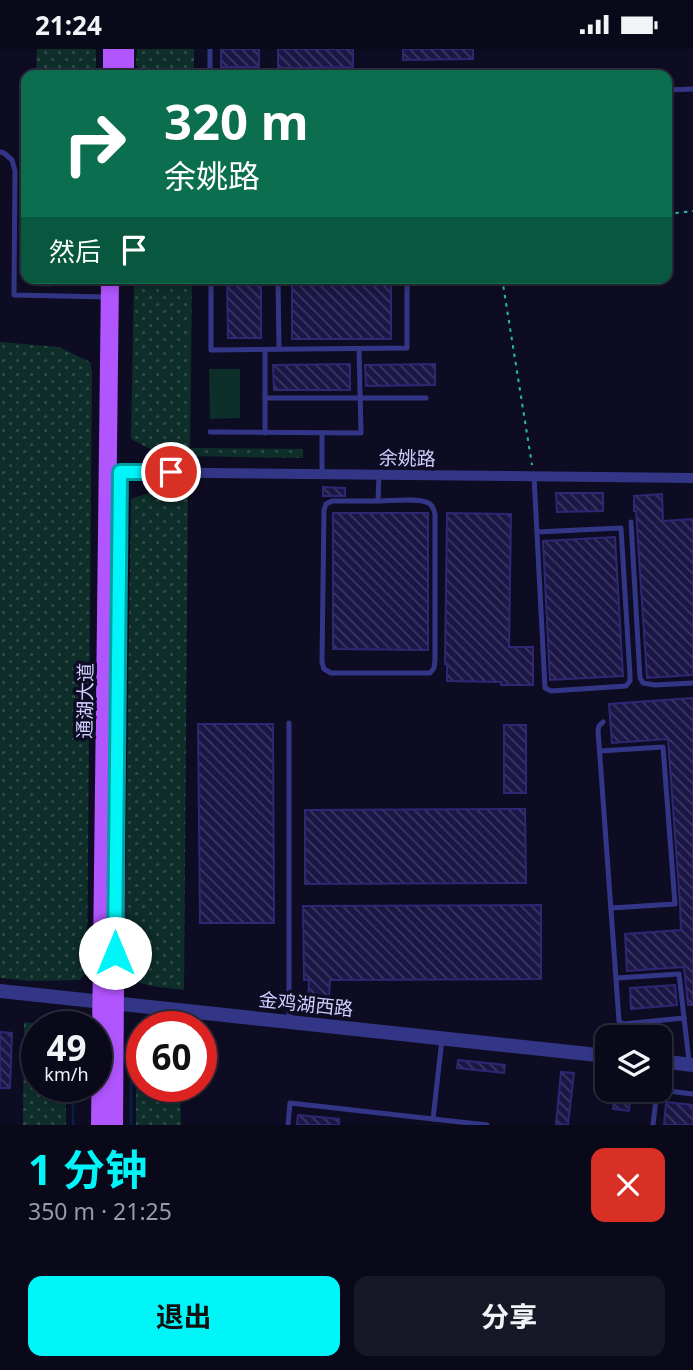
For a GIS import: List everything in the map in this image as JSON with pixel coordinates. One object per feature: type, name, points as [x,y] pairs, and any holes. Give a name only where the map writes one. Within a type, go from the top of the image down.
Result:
[{"type":"main road","points":[[112,49],[112,70]]},
{"type":"main road","points":[[125,49],[125,70]]},
{"type":"main road","name":"通湖大道","points":[[110,284],[108,1002],[114,1125]]},
{"type":"main road","name":"通湖大道","points":[[100,1125],[108,1002],[122,284]]},
{"type":"street","name":"余姚路","points":[[120,472],[693,478]]},
{"type":"street","name":"金鸡湖西路","points":[[0,991],[595,1055]]},
{"type":"street","points":[[672,1063],[691,1065]]},
{"type":"lane","points":[[210,49],[210,70]]},
{"type":"lane","points":[[672,90],[693,89]]},
{"type":"lane","points":[[0,152],[12,160],[15,171],[14,295],[110,297]]},
{"type":"lane","points":[[211,284],[211,350],[407,348],[407,284]]},
{"type":"lane","points":[[278,284],[279,349]]},
{"type":"lane","points":[[210,432],[360,433],[359,349]]},
{"type":"lane","points":[[265,350],[265,433]]},
{"type":"lane","points":[[265,398],[426,398]]},
{"type":"lane","points":[[322,433],[322,474]]},
{"type":"lane","points":[[378,501],[379,475]]},
{"type":"lane","points":[[534,476],[545,688],[551,691],[626,686],[630,675],[621,528],[537,532]]},
{"type":"lane","points":[[332,501],[378,501],[420,501],[428,502],[433,507],[435,660],[430,673],[331,673],[324,669],[324,510],[326,504],[332,501]]},
{"type":"lane","points":[[631,522],[639,678],[643,683],[655,685],[693,683]]},
{"type":"lane","points":[[603,722],[598,730],[620,1021],[623,1024],[684,1018]]},
{"type":"lane","points":[[289,723],[289,1021]]},
{"type":"lane","points":[[600,751],[663,747],[675,904],[611,908]]},
{"type":"lane","points":[[617,978],[679,974],[691,1065]]},
{"type":"lane","points":[[433,1119],[442,1038]]},
{"type":"lane","points":[[672,1092],[693,1094]]},
{"type":"lane","points":[[653,1125],[657,1102]]},
{"type":"lane","points":[[288,1125],[290,1103],[487,1125]]},
{"type":"path","points":[[672,213],[693,211]]},
{"type":"path","points":[[503,284],[534,476]]},
{"type":"green space","points":[[37,49],[96,49],[96,70],[36,70]]},
{"type":"green space","points":[[137,49],[194,49],[194,70],[140,69],[136,65]]},
{"type":"green space","points":[[35,284],[71,284],[47,287]]},
{"type":"green space","points":[[134,284],[192,284],[190,448],[303,449],[303,458],[188,456],[152,450],[131,439]]},
{"type":"green space","points":[[0,342],[59,347],[90,362],[92,372],[87,972],[80,980],[30,981],[0,978]]},
{"type":"green space","points":[[209,369],[240,369],[240,418],[210,419]]},
{"type":"green space","points":[[188,485],[184,990],[137,982],[129,975],[124,958],[131,499],[166,487]]},
{"type":"green space","points":[[23,1102],[66,1102],[66,1125],[23,1125]]},
{"type":"green space","points":[[136,1102],[180,1102],[181,1125],[136,1125]]},
{"type":"building","points":[[221,49],[259,49],[259,67],[221,67]]},
{"type":"building","points":[[278,49],[353,49],[353,67],[278,68]]},
{"type":"building","points":[[403,49],[473,49],[473,59],[403,60]]},
{"type":"building","points":[[227,284],[261,284],[261,338],[228,338]]},
{"type":"building","points":[[292,284],[391,284],[391,339],[292,339]]},
{"type":"building","points":[[350,364],[350,390],[274,390],[273,365]]},
{"type":"building","points":[[435,364],[435,385],[366,386],[365,365]]},
{"type":"building","points":[[323,487],[345,488],[345,496],[323,496]]},
{"type":"building","points":[[556,493],[603,493],[603,511],[557,512]]},
{"type":"building","points":[[662,494],[663,521],[693,519],[693,675],[647,678],[634,496]]},
{"type":"building","points":[[333,513],[428,513],[428,650],[333,649]]},
{"type":"building","points":[[447,513],[511,514],[509,647],[533,647],[533,685],[447,681]]},
{"type":"building","points":[[615,537],[623,676],[550,680],[543,541]]},
{"type":"building","points":[[693,698],[693,1005],[688,1005],[684,967],[627,971],[625,934],[681,930],[680,904],[668,739],[612,743],[609,704]]},
{"type":"building","points":[[198,724],[273,724],[274,923],[200,923]]},
{"type":"building","points":[[504,725],[526,725],[526,793],[504,793]]},
{"type":"building","points":[[525,809],[526,883],[305,884],[305,810]]},
{"type":"building","points":[[541,905],[541,979],[330,980],[329,1000],[308,998],[309,980],[304,980],[303,906]]},
{"type":"building","points":[[675,985],[677,1005],[631,1009],[630,988]]},
{"type":"building","points":[[0,1032],[12,1033],[10,1088],[0,1088]]},
{"type":"building","points":[[458,1060],[505,1065],[504,1073],[457,1068]]},
{"type":"building","points":[[561,1072],[574,1073],[568,1125],[556,1124]]},
{"type":"building","points":[[614,1102],[630,1102],[629,1111],[613,1109]]},
{"type":"building","points":[[666,1102],[693,1105],[693,1125],[664,1125]]},
{"type":"building","points":[[298,1115],[339,1119],[339,1125],[297,1125]]},
{"type":"waterway","points":[[73,1102],[73,1125]]},
{"type":"waterway","points":[[131,1102],[131,1125]]},
{"type":"route","points":[[115,953],[120,472],[171,472]]}]
